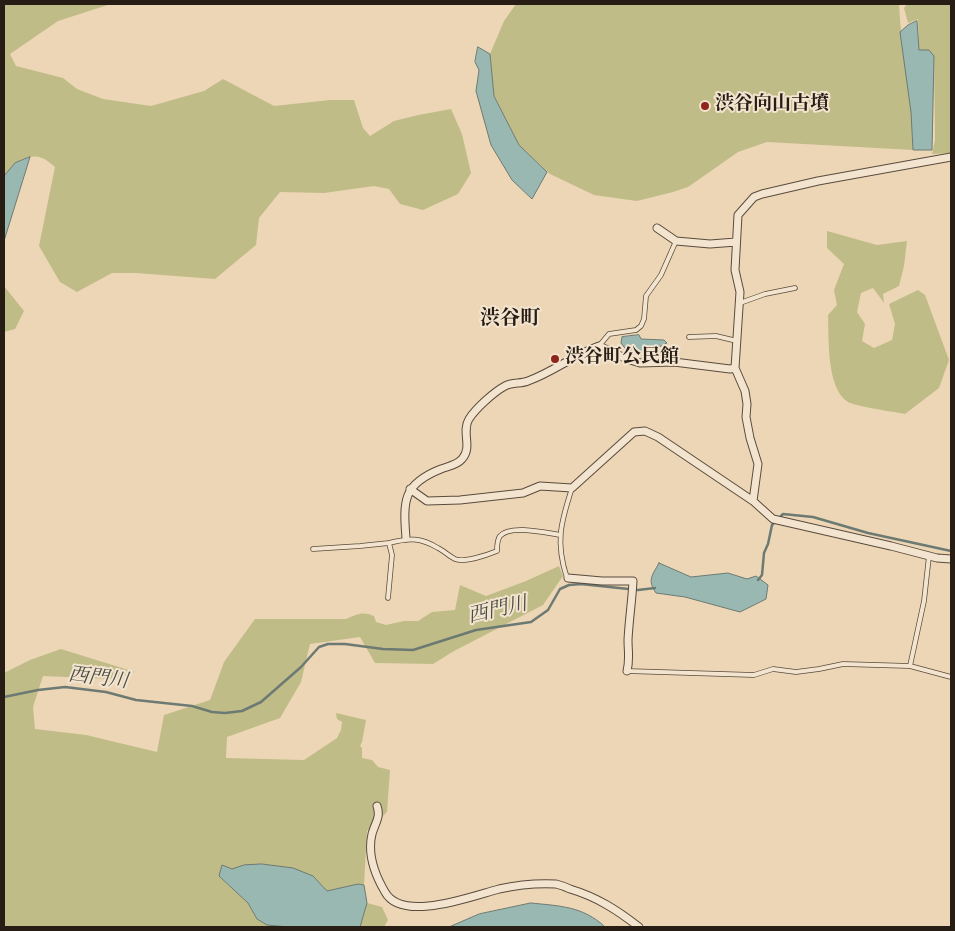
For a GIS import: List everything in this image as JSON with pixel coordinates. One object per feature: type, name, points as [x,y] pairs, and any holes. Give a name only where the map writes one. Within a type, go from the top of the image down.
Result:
[{"type":"street","points":[[753,501],[758,464],[746,417],[745,391],[735,368],[740,303],[740,292],[735,270],[738,215],[754,198],[762,194],[818,181],[951,157]]},
{"type":"street","points":[[657,228],[676,241],[710,244],[736,242]]},
{"type":"street","points":[[406,538],[405,521],[407,497],[410,489],[424,476],[458,463],[464,457],[467,448],[466,424],[475,412],[506,385],[526,382],[585,351],[599,346],[640,363],[674,362],[735,368]]},
{"type":"street","points":[[410,489],[427,501],[523,494],[540,486],[572,488],[634,432],[645,432],[658,437],[753,501],[773,519],[928,556],[951,559]]},
{"type":"street","points":[[568,578],[602,582],[633,581],[628,641],[630,659],[627,671]]},
{"type":"street","points":[[377,806],[379,812],[372,834],[371,860],[386,894],[397,904],[428,907],[501,889],[526,885],[556,884],[588,894],[615,908],[639,927]]},
{"type":"lane","points":[[599,346],[609,334],[636,330],[641,326],[644,319],[646,296],[661,275],[676,241]]},
{"type":"lane","points":[[740,303],[765,294],[795,288]]},
{"type":"lane","points":[[689,337],[716,336],[737,341]]},
{"type":"lane","points":[[568,578],[561,551],[560,535],[561,522],[572,488]]},
{"type":"lane","points":[[313,549],[360,546],[406,538],[424,541],[456,560],[484,557],[497,551],[500,536],[506,532],[532,530],[560,535]]},
{"type":"lane","points":[[388,598],[392,556],[389,542]]},
{"type":"lane","points":[[910,666],[924,601],[928,556]]},
{"type":"lane","points":[[627,671],[754,675],[773,669],[796,672],[843,664],[910,666],[951,677]]},
{"type":"shaded area","points":[[4,4],[111,4],[58,21],[10,54],[16,66],[63,78],[77,89],[103,99],[151,106],[204,91],[223,79],[274,106],[330,100],[354,100],[363,128],[370,136],[394,121],[451,109],[462,134],[471,173],[458,194],[423,210],[400,204],[389,189],[374,186],[324,193],[280,192],[259,218],[256,245],[215,279],[112,273],[77,292],[60,282],[39,246],[55,167],[44,159],[36,157],[25,158],[11,168],[4,176]]},
{"type":"shaded area","name":"渋谷向山古墳","points":[[516,4],[899,4],[912,113],[913,150],[767,142],[738,152],[688,187],[673,192],[637,201],[594,195],[550,174],[519,145],[494,95],[490,54],[504,21]]},
{"type":"shaded area","points":[[907,4],[951,4],[951,153],[932,154],[935,140],[934,56],[919,51],[918,19],[908,23],[904,8]]},
{"type":"shaded area","points":[[827,231],[877,245],[907,241],[899,286],[883,294],[884,303],[873,288],[861,293],[857,312],[865,324],[862,341],[874,348],[892,340],[895,324],[889,304],[918,290],[925,295],[949,360],[939,388],[905,414],[852,404],[841,395],[836,386],[830,362],[828,315],[837,305],[834,290],[844,264],[827,248]]},
{"type":"shaded area","points":[[4,286],[24,311],[15,329],[4,332]]},
{"type":"shaded area","points":[[559,566],[563,576],[543,605],[454,651],[433,664],[375,663],[360,637],[310,644],[301,682],[280,718],[227,737],[226,758],[304,760],[337,738],[342,722],[337,719],[336,713],[366,720],[360,746],[362,748],[362,758],[372,760],[378,767],[390,770],[387,812],[367,831],[364,885],[327,891],[313,876],[244,865],[219,876],[248,903],[257,919],[267,925],[288,927],[4,927],[4,673],[30,660],[61,649],[135,672],[113,679],[43,676],[33,707],[35,729],[86,735],[157,752],[164,715],[210,700],[224,662],[255,619],[346,619],[363,613],[374,616],[376,622],[386,625],[404,621],[418,621],[432,612],[455,610],[460,585],[486,596]]},
{"type":"shaded area","points":[[367,903],[382,907],[388,920],[384,927],[360,927]]},
{"type":"water","points":[[917,21],[919,50],[929,50],[934,56],[932,150],[913,150],[911,112],[900,32],[908,25]]},
{"type":"water","points":[[478,47],[490,54],[494,96],[519,145],[547,172],[532,199],[512,180],[491,145],[476,91],[479,70],[475,62]]},
{"type":"water","points":[[30,157],[4,241],[4,176],[15,163]]},
{"type":"water","points":[[639,335],[641,339],[664,340],[667,343],[643,355],[628,352],[621,343],[622,337]]},
{"type":"water","points":[[659,563],[691,577],[728,573],[747,579],[756,576],[768,585],[766,599],[740,612],[685,597],[656,593],[651,581]]},
{"type":"water","points":[[262,864],[293,868],[313,876],[327,891],[358,884],[364,885],[367,903],[360,927],[288,927],[267,925],[257,919],[248,903],[219,876],[222,865],[232,869],[244,865]]},
{"type":"water","points":[[531,903],[570,908],[588,915],[605,927],[449,927],[479,914]]},
{"type":"waterway","name":"西門川","points":[[758,580],[762,575],[764,553],[772,525],[783,514],[813,517],[868,533],[951,551]]},
{"type":"waterway","name":"西門川","points":[[4,697],[65,687],[106,692],[136,700],[192,706],[212,712],[242,711],[261,702],[301,667],[319,647],[328,644],[413,650],[476,630],[531,622],[548,610],[560,589],[569,585],[581,584],[638,590],[655,588]]},
{"type":"place","name":"渋谷向山古墳","points":[[705,106]]},
{"type":"place","name":"渋谷町公民館","points":[[555,359]]},
{"type":"district","name":"渋谷町","points":[[510,320]]}]
